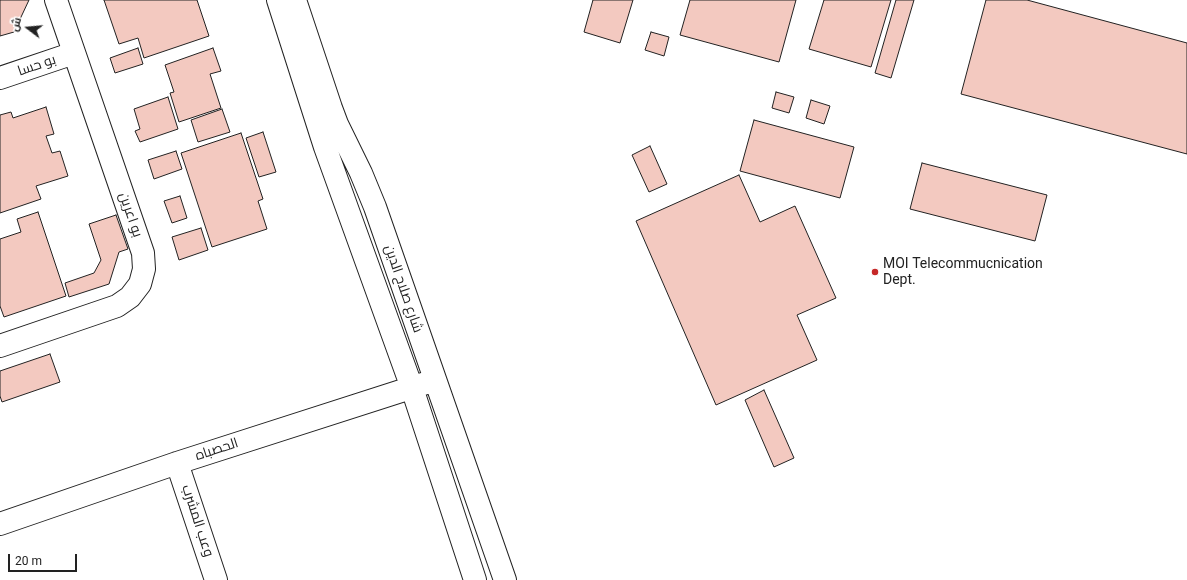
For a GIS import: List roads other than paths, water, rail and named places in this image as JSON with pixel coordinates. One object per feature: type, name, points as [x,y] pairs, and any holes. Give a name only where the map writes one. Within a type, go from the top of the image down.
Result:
[{"type":"street","name":"بو اعرين","points":[[0,346],[117,306],[130,297],[140,284],[144,269],[143,253],[56,0]]},
{"type":"street","name":"شارع صلاح الدين","points":[[278,0],[325,146],[412,388],[475,580]]},
{"type":"street","name":"شارع صلاح الدين","points":[[295,0],[335,119],[361,172],[375,207],[434,380],[505,580]]},
{"type":"street","name":"بو حسا","points":[[0,78],[74,53]]},
{"type":"street","name":"الحصباه","points":[[0,524],[177,463],[434,380]]},
{"type":"street","name":"وعب المشرب","points":[[177,463],[216,580]]},
{"type":"place","name":"MOI Telecommucnication Dept.","points":[[875,272]]}]
